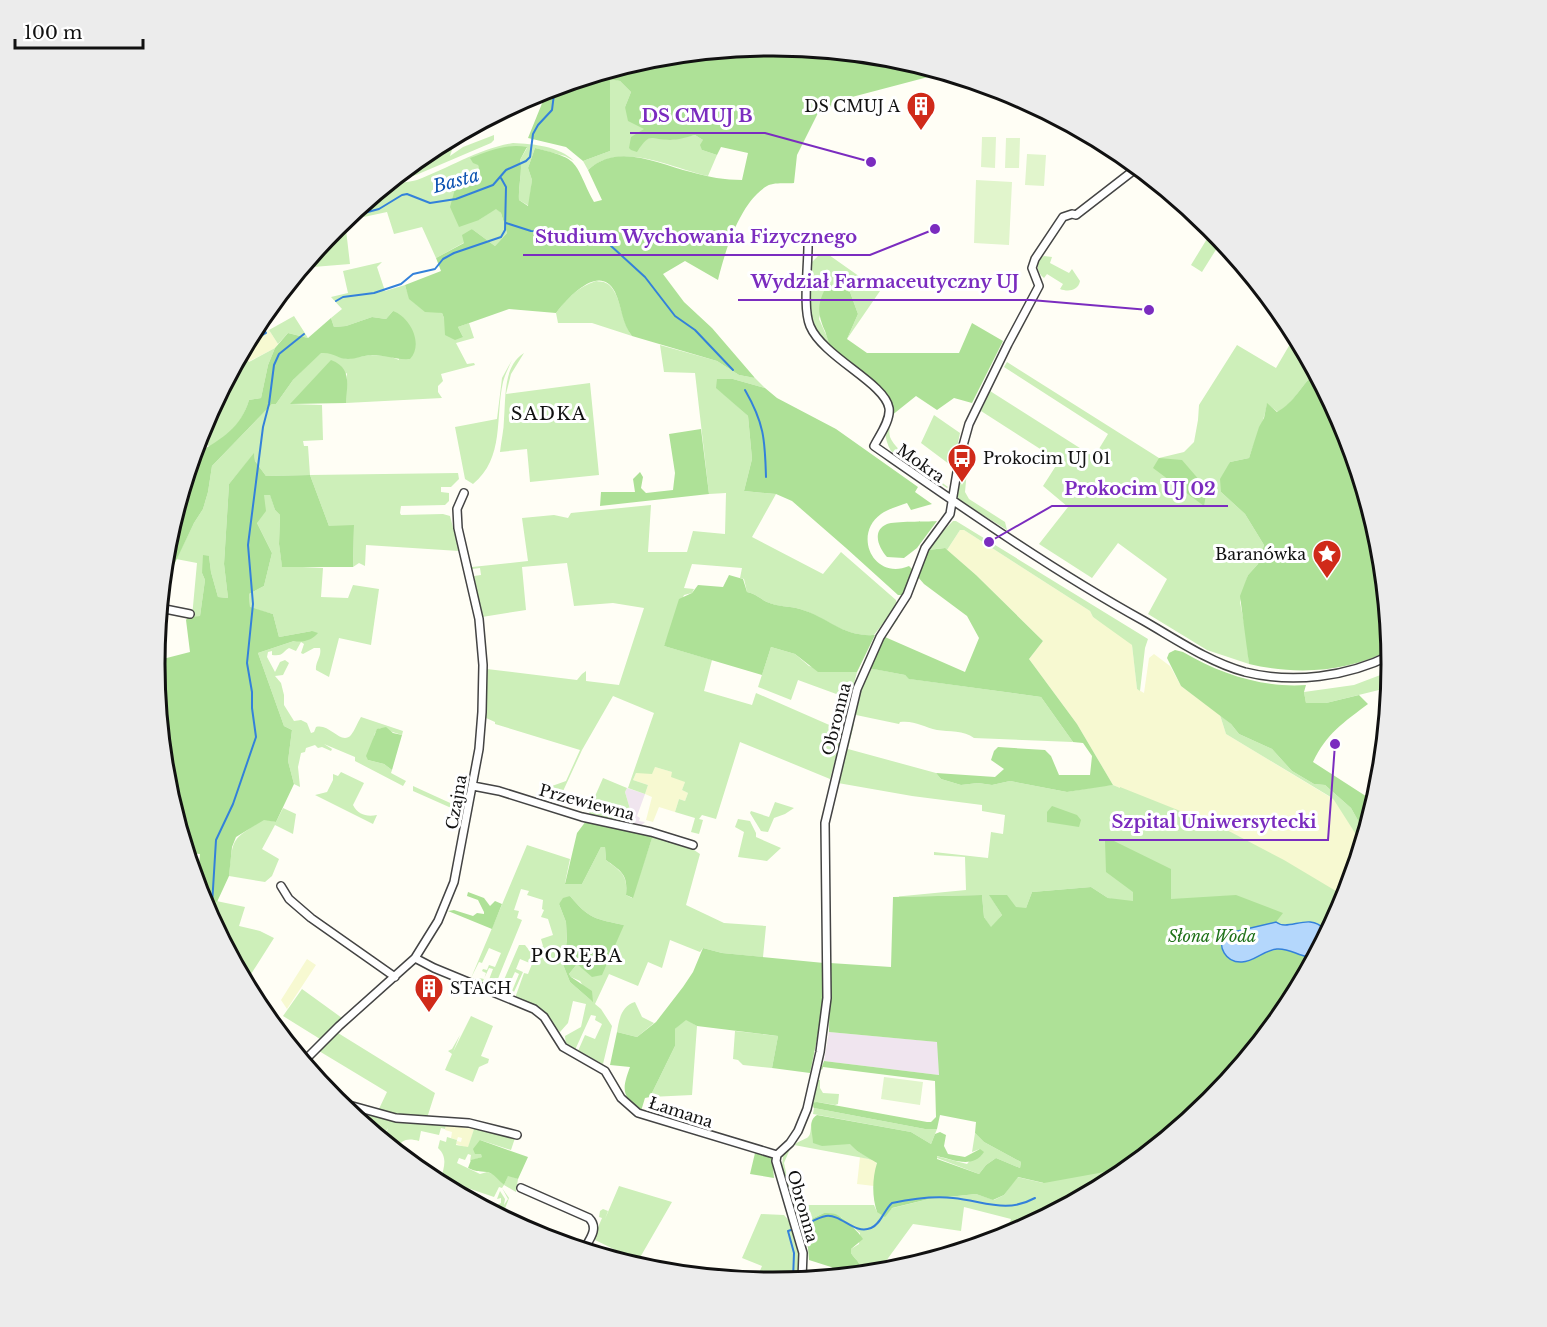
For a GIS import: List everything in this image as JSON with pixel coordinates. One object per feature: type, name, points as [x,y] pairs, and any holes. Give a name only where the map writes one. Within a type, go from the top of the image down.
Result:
[{"type":"street","name":"Obronna","points":[[802,1271],[803,1254],[779,1178],[777,1155],[790,1143],[803,1119],[820,1052],[827,998],[825,823],[857,689],[879,637],[905,599],[925,548],[950,514],[959,460],[969,424],[1039,286],[1032,268],[1035,259],[1063,217],[1076,215],[1131,172]]},
{"type":"street","name":"Mokra","points":[[808,239],[808,316],[812,330],[827,349],[882,393],[889,407],[888,415],[874,446],[953,501],[1102,598],[1229,667],[1284,677],[1320,676],[1346,672],[1382,659]]},
{"type":"street","name":"Czajna","points":[[310,1056],[339,1026],[415,958],[434,927],[450,893],[457,870],[481,732],[483,665],[477,611],[458,528],[457,509],[464,494]]},
{"type":"street","points":[[168,610],[190,614]]},
{"type":"street","name":"Przewiewna","points":[[473,786],[499,791],[576,815],[651,832],[693,845]]},
{"type":"street","points":[[281,886],[289,899],[311,918],[395,977]]},
{"type":"street","name":"Łamana","points":[[415,958],[534,1009],[550,1025],[563,1047],[605,1071],[621,1098],[638,1113],[777,1155]]},
{"type":"street","points":[[359,1108],[396,1118],[469,1123],[517,1136]]},
{"type":"street","points":[[520,1188],[589,1218],[594,1228],[588,1242]]},
{"type":"shaded area","points":[[627,788],[645,794],[637,816],[640,818],[639,821],[645,822],[639,828],[626,821],[630,809],[625,792]]},
{"type":"shaded area","points":[[829,1032],[938,1042],[939,1075],[824,1061]]},
{"type":"green space","points":[[734,57],[813,57],[892,67],[937,78],[928,77],[852,97],[818,113],[797,155],[794,183],[767,186],[749,203],[729,242],[718,280],[685,261],[663,274],[684,302],[712,328],[755,378],[739,375],[717,361],[632,336],[626,326],[615,292],[609,284],[601,281],[584,286],[556,313],[509,309],[458,327],[463,337],[455,340],[445,335],[442,313],[425,312],[409,299],[405,285],[441,271],[436,258],[464,243],[462,235],[472,229],[495,246],[507,233],[501,213],[496,209],[479,220],[459,227],[450,207],[458,178],[481,176],[478,165],[470,158],[498,148],[527,147],[520,160],[519,200],[528,206],[532,180],[528,168],[535,148],[569,159],[578,170],[594,202],[602,200],[588,170],[612,157],[638,157],[704,175],[742,180],[748,153],[721,147],[717,155],[702,150],[700,145],[703,140],[695,135],[673,140],[651,138],[645,141],[637,152],[631,150],[629,148],[631,137],[644,129],[628,121],[625,107],[631,92],[620,81],[610,79],[610,151],[583,161],[566,147],[528,138],[543,101],[616,76],[694,61]]},
{"type":"green space","points":[[609,78],[620,81],[631,92],[625,107],[645,129],[639,149],[642,142],[650,137],[671,140],[695,135],[703,140],[702,150],[717,155],[708,176],[631,157],[615,157],[601,161],[588,170],[583,161],[610,151]]},
{"type":"green space","points":[[494,135],[491,143],[409,177],[453,147],[450,156],[463,147]]},
{"type":"green space","points":[[982,137],[996,137],[995,168],[981,167]]},
{"type":"green space","points":[[1006,138],[1020,138],[1019,168],[1005,168]]},
{"type":"green space","points":[[513,143],[538,145],[561,152],[574,161],[565,156],[535,148],[528,168],[532,180],[529,206],[519,200],[520,160],[527,148],[478,165],[482,176],[479,220],[496,208],[501,213],[507,233],[495,246],[472,229],[465,242],[436,258],[422,227],[394,234],[387,212],[361,218],[401,183],[417,180],[500,146]]},
{"type":"green space","points":[[1027,154],[1046,155],[1044,186],[1025,185]]},
{"type":"green space","points":[[976,180],[1012,182],[1009,245],[974,243]]},
{"type":"green space","points":[[346,232],[350,264],[313,267],[316,263]]},
{"type":"green space","points":[[1207,238],[1217,248],[1202,272],[1191,265]]},
{"type":"green space","points":[[829,255],[880,291],[847,339],[858,314],[850,292],[828,283],[819,319],[832,348],[819,334],[812,318],[811,308],[812,262],[818,256]]},
{"type":"green space","points":[[1044,256],[1052,257],[1050,263],[1069,273],[1072,269],[1080,281],[1075,289],[1060,289],[1063,284],[1047,274],[1044,278],[1041,276],[1038,264]]},
{"type":"green space","points":[[382,262],[377,267],[385,291],[405,285],[414,303],[442,313],[463,337],[458,327],[469,323],[474,338],[456,343],[467,364],[474,363],[475,365],[441,374],[443,381],[438,386],[438,392],[442,398],[346,403],[347,373],[291,404],[322,405],[323,440],[303,441],[304,446],[308,446],[310,475],[266,476],[255,461],[254,454],[229,484],[224,564],[228,598],[218,597],[209,556],[202,573],[205,580],[200,616],[192,617],[197,563],[176,559],[203,509],[212,466],[272,404],[276,404],[293,380],[321,352],[331,352],[346,359],[370,355],[389,356],[399,360],[393,311],[386,319],[372,317],[346,326],[334,327],[331,318],[342,309],[331,297],[348,293],[343,271]]},
{"type":"green space","points":[[596,281],[606,283],[615,292],[625,323],[632,336],[592,323],[558,323],[556,313],[564,303],[578,290]]},
{"type":"green space","points":[[828,283],[850,292],[858,314],[847,339],[867,353],[959,353],[972,323],[1003,341],[972,403],[954,398],[937,410],[916,396],[891,416],[886,395],[879,386],[840,356],[830,344],[819,312],[820,301]]},
{"type":"green space","points":[[393,311],[410,325],[416,346],[410,359],[372,355],[348,359],[321,353],[293,380],[276,404],[272,404],[212,466],[203,509],[174,565],[186,506],[206,448],[236,425],[249,400],[261,398],[268,365],[275,348],[288,333],[308,338],[331,318],[334,327],[346,326],[372,317],[386,319]]},
{"type":"green space","points":[[294,316],[308,338],[288,333],[278,344],[269,330]]},
{"type":"green space","points":[[269,330],[278,344],[275,348],[246,361],[247,359],[263,333]]},
{"type":"green space","points":[[1290,344],[1310,378],[1289,403],[1278,412],[1267,404],[1249,458],[1230,462],[1221,492],[1245,514],[1264,545],[1258,564],[1248,575],[1240,602],[1249,664],[1207,650],[1148,614],[1167,579],[1118,543],[1092,578],[1039,544],[1068,507],[1043,486],[1059,461],[981,411],[990,391],[1094,457],[1108,434],[1004,367],[1007,362],[1159,458],[1184,452],[1194,442],[1199,405],[1237,345],[1276,368]]},
{"type":"green space","points":[[660,345],[717,361],[739,375],[755,378],[765,388],[733,379],[717,388],[748,416],[752,459],[744,491],[776,494],[752,537],[823,574],[841,552],[896,600],[897,605],[874,635],[853,633],[810,613],[771,604],[747,592],[744,579],[740,578],[742,568],[692,564],[684,588],[694,589],[692,593],[684,595],[664,646],[712,660],[704,691],[752,705],[756,693],[843,731],[830,779],[740,742],[716,819],[702,815],[699,819],[703,820],[699,834],[691,832],[695,818],[675,812],[679,799],[685,801],[688,793],[682,790],[685,782],[671,777],[672,772],[655,767],[652,774],[636,773],[633,780],[648,785],[645,794],[628,788],[654,713],[613,696],[582,750],[558,802],[551,799],[555,792],[552,786],[566,781],[580,750],[495,724],[486,718],[487,669],[577,680],[586,671],[586,681],[619,685],[644,608],[613,603],[574,606],[567,563],[522,567],[526,610],[482,617],[474,576],[481,575],[480,568],[472,569],[472,567],[528,561],[522,518],[554,515],[568,518],[571,513],[651,505],[648,552],[687,552],[693,531],[725,534],[726,493],[709,494],[695,373],[664,372]]},
{"type":"green space","points":[[275,348],[268,365],[261,398],[249,400],[243,415],[234,427],[210,447],[207,444],[228,395],[247,359],[249,362]]},
{"type":"green space","points":[[524,353],[511,374],[506,394],[590,383],[599,475],[530,482],[527,449],[500,452],[504,427],[506,392],[509,374],[517,359]]},
{"type":"green space","points":[[331,360],[342,367],[347,377],[346,403],[290,404]]},
{"type":"green space","points":[[512,360],[503,382],[494,450],[483,474],[473,484],[465,479],[455,427],[497,419],[502,378]]},
{"type":"green space","points":[[1310,378],[1335,431],[1361,506],[1376,584],[1381,653],[1339,667],[1321,670],[1285,670],[1249,664],[1240,596],[1248,575],[1258,564],[1264,545],[1245,514],[1221,492],[1220,479],[1230,462],[1249,458],[1264,418],[1267,403],[1277,412],[1289,403]]},
{"type":"green space","points":[[717,379],[733,379],[765,388],[777,398],[836,429],[918,487],[915,492],[932,504],[911,510],[907,503],[887,511],[872,523],[868,533],[871,554],[877,562],[886,567],[897,569],[909,566],[912,569],[903,595],[898,595],[792,501],[776,494],[744,491],[752,459],[748,416],[716,388]]},
{"type":"green space","points":[[894,413],[889,431],[894,443],[907,457],[947,488],[891,451],[885,432],[887,422]]},
{"type":"green space","points":[[934,415],[960,433],[953,467],[921,443]]},
{"type":"green space","points":[[701,429],[709,494],[600,506],[601,492],[635,492],[633,479],[640,472],[643,477],[641,488],[646,493],[673,490],[675,473],[669,434]]},
{"type":"green space","points":[[967,448],[969,449],[965,492],[969,499],[1005,522],[1007,530],[957,499]]},
{"type":"green space","points":[[254,453],[255,461],[266,476],[310,475],[329,526],[354,525],[353,567],[282,567],[279,544],[280,515],[275,510],[270,495],[264,495],[266,511],[257,523],[272,553],[264,586],[249,594],[250,607],[273,614],[279,637],[312,631],[318,633],[301,642],[294,641],[258,653],[284,726],[292,730],[288,761],[294,784],[276,822],[264,820],[236,837],[232,847],[229,876],[217,902],[214,901],[199,862],[200,854],[196,854],[177,782],[171,743],[165,664],[165,658],[190,652],[186,620],[188,617],[200,616],[205,580],[202,573],[203,555],[209,556],[218,597],[228,598],[224,564],[229,484]]},
{"type":"green space","points":[[1159,458],[1182,460],[1207,489],[1204,506],[1153,468]]},
{"type":"green space","points":[[458,473],[459,479],[451,487],[441,487],[441,492],[449,493],[449,501],[445,505],[401,506],[400,513],[401,515],[443,514],[450,516],[459,551],[366,545],[365,566],[359,563],[353,567],[354,526],[329,526],[310,475]]},
{"type":"green space","points":[[270,494],[275,510],[280,515],[279,544],[282,566],[323,568],[321,597],[348,598],[353,585],[379,589],[371,645],[339,638],[329,677],[316,670],[320,648],[314,648],[303,654],[301,653],[304,644],[301,642],[296,651],[289,648],[279,655],[272,655],[272,651],[268,652],[267,657],[275,672],[280,662],[285,660],[289,663],[283,675],[275,676],[281,683],[284,705],[294,721],[301,720],[307,723],[311,733],[316,727],[321,727],[347,738],[361,717],[403,731],[402,735],[380,728],[375,733],[368,760],[384,764],[392,770],[391,773],[406,781],[403,786],[355,761],[355,757],[324,744],[332,749],[331,751],[315,745],[306,748],[305,752],[301,753],[298,767],[300,787],[294,784],[288,761],[292,730],[284,726],[258,653],[294,641],[312,631],[279,637],[273,614],[250,608],[249,594],[264,586],[272,553],[257,523],[264,495]]},
{"type":"green space","points":[[937,521],[917,548],[904,558],[887,557],[881,549],[878,535],[882,527],[887,524]]},
{"type":"green space","points":[[953,521],[1148,639],[1140,691],[1137,689],[1132,645],[1093,617],[1090,611],[964,530],[960,530],[947,550],[944,548],[928,550],[934,540]]},
{"type":"green space","points":[[960,530],[964,530],[1090,611],[1093,617],[1132,645],[1137,689],[1144,693],[1149,658],[1154,654],[1170,666],[1181,686],[1220,715],[1226,734],[1335,800],[1357,835],[1335,896],[1113,785],[1077,724],[1029,659],[1043,641],[976,575],[947,550]]},
{"type":"green space","points":[[945,548],[1043,641],[1029,659],[1077,724],[1113,785],[1067,792],[1010,781],[992,785],[978,783],[961,785],[941,779],[936,773],[995,777],[1004,769],[991,760],[998,747],[1045,750],[1051,756],[1059,775],[1090,775],[1092,756],[1083,743],[1073,742],[1041,697],[909,679],[905,675],[868,668],[885,637],[965,672],[979,638],[967,616],[918,577],[928,550]]},
{"type":"green space","points":[[729,575],[743,579],[747,592],[771,604],[800,609],[854,633],[875,635],[857,672],[818,672],[795,654],[771,647],[762,675],[664,646],[679,599],[692,593],[698,585],[723,587]]},
{"type":"green space","points":[[897,618],[869,668],[905,675],[910,679],[1041,697],[1073,742],[974,738],[961,732],[937,730],[914,723],[900,722],[899,724],[856,715],[870,661],[882,637]]},
{"type":"green space","points":[[771,647],[795,654],[809,666],[830,672],[857,672],[850,699],[798,680],[791,700],[758,687]]},
{"type":"green space","points":[[1175,650],[1183,652],[1227,673],[1258,682],[1306,685],[1304,692],[1306,703],[1326,703],[1359,695],[1368,704],[1330,736],[1313,762],[1367,797],[1360,824],[1351,808],[1325,785],[1314,784],[1292,771],[1272,749],[1239,734],[1231,724],[1181,686],[1167,658],[1169,653]]},
{"type":"green space","points":[[1381,675],[1381,690],[1326,703],[1306,703],[1304,692],[1354,685]]},
{"type":"green space","points":[[1220,715],[1239,734],[1272,749],[1292,771],[1314,784],[1325,785],[1351,808],[1360,824],[1356,835],[1334,800],[1329,796],[1226,734]]},
{"type":"green space","name":"Słona Woda","points":[[854,724],[848,749],[936,773],[941,779],[961,785],[978,783],[992,785],[1010,781],[1067,792],[1101,786],[1120,787],[1223,828],[1337,891],[1300,968],[1256,1034],[1203,1093],[1144,1146],[1078,1190],[1009,1224],[1011,1219],[964,1207],[961,1231],[913,1224],[886,1261],[860,1265],[851,1253],[851,1249],[859,1244],[860,1233],[841,1217],[824,1213],[801,1224],[789,1198],[784,1181],[782,1162],[784,1153],[790,1149],[784,1163],[793,1205],[874,1205],[877,1212],[929,1199],[976,1194],[994,1200],[1004,1195],[1017,1177],[1043,1183],[1115,900],[1091,887],[1032,892],[1026,908],[1016,908],[990,896],[1002,915],[991,928],[984,917],[982,895],[893,897],[966,890],[965,857],[934,855],[934,852],[988,858],[991,832],[1003,834],[1005,815],[982,811],[982,805],[838,783]]},
{"type":"green space","points":[[386,727],[393,733],[402,735],[392,770],[384,764],[368,760],[366,756],[377,729]]},
{"type":"green space","points":[[655,767],[672,772],[685,782],[682,790],[688,793],[685,801],[679,799],[675,812],[659,807],[653,822],[646,820],[652,797],[645,794],[648,785],[633,780],[636,773]]},
{"type":"green space","points":[[341,772],[364,783],[353,805],[363,814],[377,815],[373,824],[315,795],[327,792],[333,780],[333,774],[338,776]]},
{"type":"green space","points":[[603,778],[627,788],[625,792],[630,809],[625,822],[590,816],[589,810]]},
{"type":"green space","points":[[413,786],[459,807],[463,792],[468,791],[465,807],[458,811],[413,791]]},
{"type":"green space","points":[[775,802],[794,808],[774,818],[768,832],[761,831],[750,813],[751,811],[769,817]]},
{"type":"green space","points":[[1052,806],[1077,815],[1081,820],[1079,827],[1047,822],[1047,812]]},
{"type":"green space","points":[[283,808],[296,814],[293,834],[275,825],[262,849],[279,859],[272,876],[265,882],[229,876],[233,846],[239,836],[264,819],[276,822]]},
{"type":"green space","points":[[738,819],[750,821],[756,837],[781,848],[767,861],[738,857],[744,832],[735,827]]},
{"type":"green space","points":[[586,821],[653,835],[633,898],[626,895],[626,882],[623,874],[606,860],[605,847],[601,847],[582,884],[565,884],[577,833]]},
{"type":"green space","points":[[653,835],[678,843],[700,854],[686,905],[724,923],[766,926],[763,957],[722,953],[703,948],[700,952],[670,940],[662,968],[648,962],[638,986],[609,974],[595,1004],[612,1026],[603,1064],[578,1051],[585,1035],[595,1039],[602,1024],[595,1020],[596,1016],[591,1015],[575,1050],[566,1046],[565,1036],[581,1027],[586,1004],[573,1001],[568,1023],[560,1032],[528,1004],[515,998],[524,973],[528,974],[532,964],[520,959],[516,969],[523,972],[514,992],[512,991],[519,974],[515,972],[507,989],[504,991],[500,989],[519,945],[525,945],[529,950],[543,946],[541,939],[553,935],[548,919],[541,917],[544,910],[542,909],[543,900],[527,895],[529,891],[521,889],[514,910],[519,911],[517,918],[522,920],[495,986],[487,985],[493,969],[489,968],[484,978],[486,973],[482,971],[483,969],[487,970],[489,965],[495,967],[501,953],[489,948],[471,978],[527,845],[570,859],[565,883],[582,884],[601,847],[605,847],[606,860],[625,878],[626,895],[632,898]],"holes":[[[570,896],[588,914],[624,925],[577,964],[569,974],[580,981],[592,1001],[570,982],[562,962],[567,943],[566,922],[559,904]]]},
{"type":"green space","points":[[1105,841],[1114,841],[1171,869],[1171,899],[1236,895],[1283,913],[1276,922],[1225,934],[1259,956],[1276,950],[1307,954],[1279,1001],[1231,1064],[1174,1121],[1144,1146],[1109,1171],[1044,1183],[1018,1177],[1004,1195],[993,1200],[976,1194],[929,1199],[892,1208],[885,1217],[877,1212],[873,1182],[877,1163],[850,1144],[822,1146],[813,1143],[811,1124],[817,1115],[911,1132],[931,1144],[935,1134],[940,1132],[946,1135],[944,1146],[948,1154],[965,1157],[980,1149],[984,1152],[980,1157],[969,1162],[937,1156],[937,1159],[979,1174],[996,1158],[1020,1168],[1021,1162],[984,1142],[975,1133],[976,1122],[940,1115],[937,1129],[925,1129],[814,1108],[813,1103],[817,1102],[927,1122],[931,1122],[936,1117],[935,1081],[823,1067],[821,1069],[824,1061],[939,1075],[937,1042],[829,1032],[830,963],[891,967],[893,897],[982,895],[984,917],[991,927],[1002,915],[989,895],[1007,895],[1016,907],[1026,908],[1032,892],[1091,887],[1108,898],[1133,901],[1133,892],[1106,872]]},
{"type":"green space","points":[[468,892],[484,898],[490,906],[495,901],[502,904],[492,929],[448,911],[454,910],[473,916],[477,913],[484,914],[478,900],[467,896]]},
{"type":"green space","points":[[570,896],[588,914],[624,925],[602,975],[592,977],[577,964],[569,974],[592,991],[593,1002],[570,982],[562,962],[567,942],[566,922],[559,904],[563,898]]},
{"type":"green space","points":[[214,901],[245,907],[239,926],[260,931],[274,938],[251,974]]},
{"type":"green space","points":[[703,948],[722,953],[824,963],[822,1004],[810,1073],[772,1068],[778,1036],[697,1026],[686,1020],[675,1029],[675,1046],[650,1097],[645,1098],[641,1111],[630,1101],[625,1092],[630,1067],[610,1065],[617,1032],[637,1037],[656,1022],[693,972]]},
{"type":"green space","points":[[307,959],[316,965],[287,1009],[281,1000]]},
{"type":"green space","points":[[302,989],[342,1018],[320,1039],[283,1016]]},
{"type":"green space","points":[[635,1002],[642,1017],[654,1023],[637,1037],[617,1032],[624,1010]]},
{"type":"green space","points":[[471,1016],[493,1026],[481,1056],[489,1059],[488,1063],[479,1067],[473,1082],[445,1070],[452,1054],[448,1051],[452,1049],[460,1035],[453,1052]]},
{"type":"green space","points":[[686,1019],[697,1026],[692,1095],[650,1097],[675,1046],[675,1029]]},
{"type":"green space","points":[[735,1031],[778,1036],[772,1068],[743,1065],[733,1059]]},
{"type":"green space","points":[[338,1033],[435,1093],[427,1118],[404,1117],[378,1111],[387,1092],[319,1051]]},
{"type":"green space","points":[[884,1077],[923,1082],[920,1105],[881,1099]]},
{"type":"green space","points":[[818,1080],[820,1080],[823,1093],[839,1094],[838,1104],[817,1102],[814,1108],[811,1105]]},
{"type":"green space","points":[[814,1108],[925,1129],[937,1129],[931,1144],[911,1132],[813,1114]]},
{"type":"green space","points":[[365,1113],[399,1123],[446,1125],[445,1129],[441,1128],[439,1135],[421,1131],[419,1141],[405,1140],[401,1144],[386,1132],[388,1128],[386,1131]]},
{"type":"green space","points":[[811,1122],[813,1136],[838,1144],[850,1143],[857,1151],[874,1160],[794,1145],[809,1136]]},
{"type":"green space","points":[[446,1125],[474,1129],[468,1148],[456,1144],[457,1141],[461,1142],[462,1138],[458,1137],[457,1140],[451,1138],[452,1132],[445,1130]]},
{"type":"green space","points":[[463,1126],[515,1138],[511,1150],[480,1140],[482,1157],[470,1161],[471,1155],[468,1154],[465,1160],[459,1158],[457,1163],[480,1174],[487,1172],[495,1175],[504,1185],[502,1188],[499,1187],[494,1197],[464,1187],[442,1173],[444,1162],[443,1155],[438,1148],[440,1140],[446,1142],[447,1137],[457,1140],[456,1145],[468,1147],[474,1129]]},
{"type":"green space","points":[[975,1133],[984,1142],[1021,1162],[1020,1168],[996,1158],[979,1174],[937,1158],[936,1156],[967,1164],[980,1149],[972,1152]]},
{"type":"green space","points":[[480,1140],[528,1157],[518,1179],[508,1176],[504,1185],[490,1173],[468,1168],[471,1160],[482,1157],[481,1154],[475,1154],[473,1149]]},
{"type":"green space","points":[[755,1153],[772,1158],[774,1178],[750,1174]]},
{"type":"green space","points":[[860,1157],[874,1160],[877,1164],[874,1186],[857,1184]]},
{"type":"green space","points":[[508,1175],[518,1179],[516,1192],[504,1185]]},
{"type":"green space","points":[[619,1186],[672,1202],[641,1257],[619,1252],[593,1239],[602,1218],[599,1217],[600,1211],[603,1209],[608,1211],[605,1219]]},
{"type":"green space","points":[[502,1188],[509,1198],[505,1209],[497,1205],[501,1203],[501,1198],[497,1199],[500,1191],[505,1199],[504,1205],[508,1199]]},
{"type":"green space","points":[[824,1213],[835,1214],[842,1218],[863,1239],[851,1249],[851,1253],[860,1265],[833,1268],[809,1260],[801,1224]]},
{"type":"green space","points":[[761,1214],[784,1215],[795,1237],[798,1271],[760,1271],[762,1266],[742,1258]]},
{"type":"water","points":[[1276,922],[1286,925],[1312,922],[1321,927],[1306,956],[1277,949],[1242,962],[1231,960],[1224,953],[1222,939],[1225,934]]},
{"type":"waterway","name":"Basta","points":[[366,212],[379,209],[402,195],[407,194],[430,203],[456,199],[493,185],[506,170],[530,157],[533,134],[552,110],[554,97]]},
{"type":"waterway","points":[[336,301],[343,297],[374,293],[401,284],[413,274],[435,269],[443,259],[454,253],[501,237],[505,230],[506,187],[501,178]]},
{"type":"waterway","points":[[506,223],[531,231],[565,232],[567,236],[601,241],[610,245],[645,277],[675,316],[695,330],[733,370]]},
{"type":"waterway","points":[[262,335],[266,333],[265,331]]},
{"type":"waterway","points":[[212,897],[216,840],[233,804],[256,737],[247,663],[253,604],[248,545],[263,427],[269,404],[274,365],[279,354],[304,334]]},
{"type":"waterway","points":[[745,390],[760,422],[766,477]]},
{"type":"waterway","points":[[805,1225],[821,1217],[832,1216],[859,1229],[871,1228],[892,1203],[914,1199],[953,1198],[1004,1206],[1024,1203],[1035,1198]]},
{"type":"waterway","points":[[791,1230],[788,1231],[794,1253],[793,1271]]},
{"type":"place","name":"DS CMUJ A","points":[[921,132]]},
{"type":"place","name":"DS CMUJ B","points":[[871,162]]},
{"type":"place","name":"Studium Wychowania Fizycznego","points":[[935,229]]},
{"type":"place","name":"Wydział Farmaceutyczny UJ","points":[[1149,310]]},
{"type":"place","name":"Prokocim UJ 01","points":[[962,484]]},
{"type":"place","name":"Prokocim UJ 02","points":[[989,542]]},
{"type":"place","name":"Baranówka","points":[[1327,580]]},
{"type":"place","name":"Szpital Uniwersytecki","points":[[1335,744]]},
{"type":"place","name":"STACH","points":[[429,1014]]},
{"type":"district","name":"SADKA","points":[[549,414]]},
{"type":"district","name":"PORĘBA","points":[[577,956]]}]
